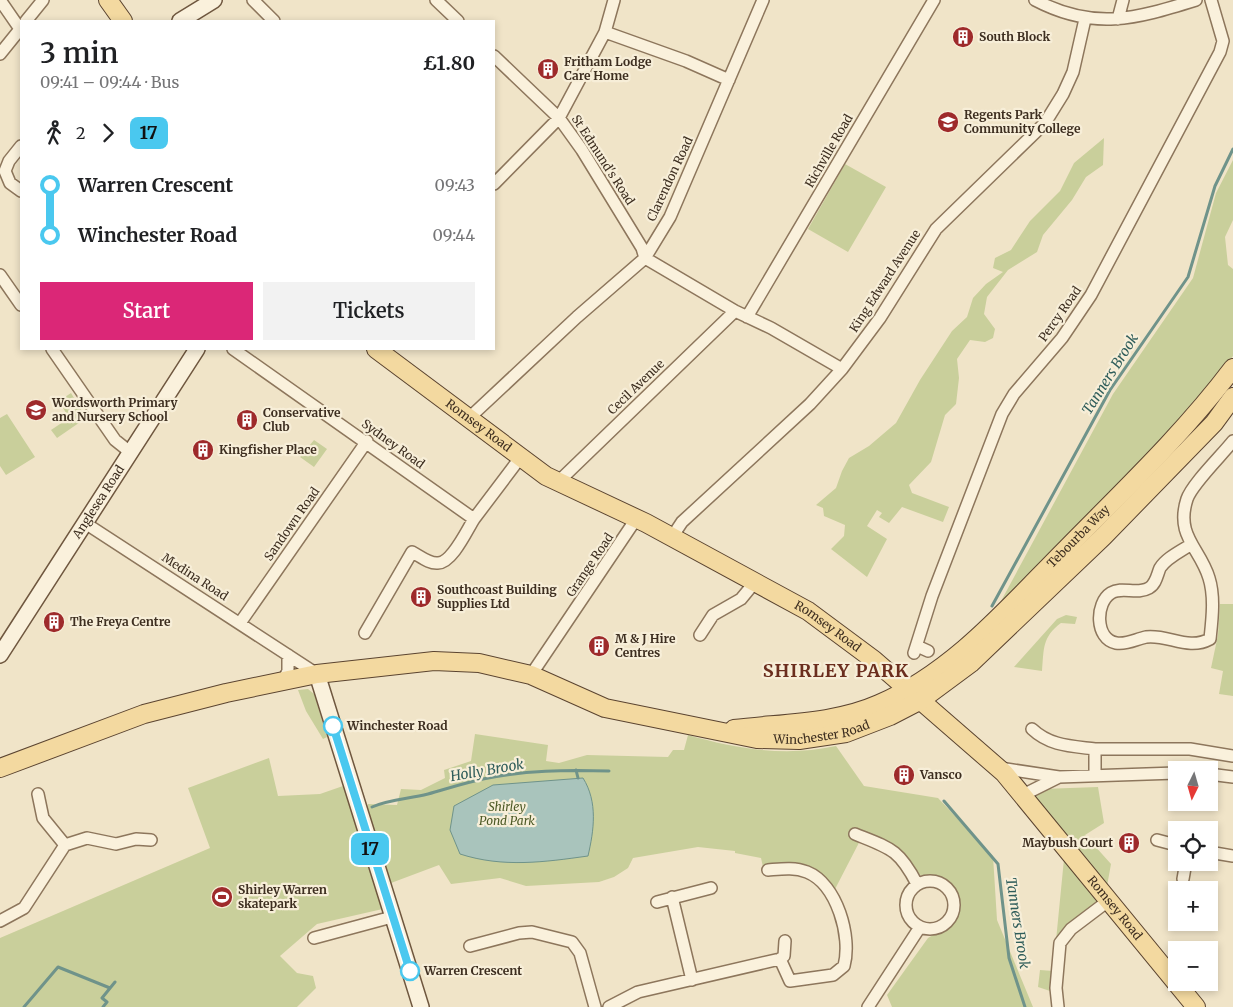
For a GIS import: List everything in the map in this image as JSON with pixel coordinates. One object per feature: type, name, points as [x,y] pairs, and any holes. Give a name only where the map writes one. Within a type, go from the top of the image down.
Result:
[{"type":"main road","points":[[108,0],[122,20]]},
{"type":"main road","name":"Romsey Road","points":[[377,350],[520,458],[558,482],[672,537],[808,611],[837,631],[915,694],[1000,768],[1196,1007]]},
{"type":"main road","name":"Tebourba Way","points":[[915,694],[969,645],[1202,410],[1233,368]]},
{"type":"main road","name":"Tebourba Way","points":[[915,694],[949,680],[988,647],[1103,537],[1214,423],[1233,397]]},
{"type":"main road","name":"Winchester Road","points":[[0,768],[144,714],[226,693],[317,674],[434,661],[479,663],[534,672],[605,708],[716,731],[838,716],[915,694]]},
{"type":"street","points":[[0,0],[20,23]]},
{"type":"street","points":[[28,20],[43,0]]},
{"type":"street","points":[[182,20],[214,0]]},
{"type":"street","points":[[253,0],[273,20]]},
{"type":"street","points":[[436,0],[457,20]]},
{"type":"street","points":[[495,183],[559,118],[605,32],[614,0]]},
{"type":"street","name":"Clarendon Road","points":[[468,419],[577,317],[645,258],[670,217],[763,0]]},
{"type":"street","name":"Richville Road","points":[[747,317],[934,0]]},
{"type":"street","points":[[1035,0],[1064,14],[1085,19],[1118,19],[1147,14],[1196,0]]},
{"type":"street","points":[[1118,19],[1123,0]]},
{"type":"street","name":"Percy Road","points":[[928,651],[915,649],[925,614],[1002,414],[1014,394],[1062,338],[1091,295],[1220,52],[1223,41],[1211,0]]},
{"type":"street","name":"King Edward Avenue","points":[[672,537],[682,522],[810,404],[842,369],[880,318],[936,229],[1030,140],[1045,123],[1063,94],[1073,72],[1085,19]]},
{"type":"street","points":[[0,54],[20,30]]},
{"type":"street","points":[[605,32],[686,60],[729,80]]},
{"type":"street","name":"St Edmund's Road","points":[[495,57],[559,118],[582,150],[642,248],[645,258]]},
{"type":"street","points":[[20,147],[9,161],[5,171],[10,182],[20,190]]},
{"type":"street","points":[[645,258],[842,369]]},
{"type":"street","points":[[0,275],[19,299]]},
{"type":"street","name":"Cecil Avenue","points":[[558,482],[735,310]]},
{"type":"street","points":[[53,350],[115,440],[130,452]]},
{"type":"street","name":"Anglesea Road","points":[[0,655],[196,350]]},
{"type":"street","name":"Sydney Road","points":[[234,350],[367,441],[474,519]]},
{"type":"street","name":"Sandown Road","points":[[240,623],[367,441]]},
{"type":"street","points":[[1190,544],[1163,564],[1149,588],[1142,591],[1119,590],[1108,596],[1100,613],[1102,632],[1107,640],[1123,644],[1155,637],[1189,644],[1210,639],[1213,606],[1210,580],[1202,560],[1190,544],[1184,522],[1187,499],[1191,492],[1233,441]]},
{"type":"street","points":[[365,633],[412,552],[426,561],[438,564],[449,559],[474,519],[520,458]]},
{"type":"street","name":"Grange Road","points":[[534,672],[636,519]]},
{"type":"street","name":"Medina Road","points":[[85,523],[317,674]]},
{"type":"street","points":[[700,635],[713,615],[741,599],[755,582]]},
{"type":"street","points":[[283,681],[288,671],[288,655]]},
{"type":"street","points":[[317,674],[421,1007]]},
{"type":"street","points":[[1032,729],[1042,738],[1055,744],[1095,749],[1190,749],[1233,756]]},
{"type":"street","points":[[1094,774],[1095,749]]},
{"type":"street","points":[[1000,768],[1059,777],[1094,774],[1168,773]]},
{"type":"street","points":[[1218,775],[1233,777]]},
{"type":"street","points":[[1023,795],[1059,777]]},
{"type":"street","points":[[53,799],[40,798],[43,818],[65,845]]},
{"type":"street","points":[[855,834],[895,852],[902,858],[917,884]]},
{"type":"street","points":[[0,921],[24,908],[65,845],[87,838],[116,844],[136,839],[151,840]]},
{"type":"street","points":[[1158,840],[1168,843]]},
{"type":"street","points":[[1218,854],[1233,856]]},
{"type":"street","points":[[768,870],[792,869],[807,872],[823,883],[837,907],[847,944],[844,966],[833,976],[790,981],[780,960]]},
{"type":"street","points":[[1183,879],[1184,871]]},
{"type":"street","points":[[929,881],[937,882],[945,886],[952,895],[954,903],[952,916],[942,927],[927,930],[920,927],[909,919],[905,905],[907,897],[917,884],[929,881]]},
{"type":"street","points":[[657,902],[672,896],[711,888]]},
{"type":"street","points":[[672,896],[692,980]]},
{"type":"street","points":[[1056,1006],[1060,943],[1071,929],[1108,900]]},
{"type":"street","points":[[314,938],[392,917]]},
{"type":"street","points":[[870,1005],[920,927]]},
{"type":"street","points":[[470,946],[525,932],[538,933],[572,942],[580,953],[595,1007]]},
{"type":"street","points":[[610,1007],[638,992],[780,960],[784,956],[784,941]]},
{"type":"green space","points":[[1104,138],[1103,165],[1086,177],[1072,200],[1043,235],[1037,252],[1008,270],[987,297],[984,314],[995,329],[993,338],[985,342],[970,340],[957,359],[959,378],[956,404],[945,415],[931,462],[909,485],[912,493],[949,507],[943,522],[902,507],[889,523],[879,517],[882,513],[877,510],[867,526],[887,539],[867,577],[831,549],[844,536],[845,525],[824,516],[823,508],[816,505],[836,488],[849,458],[869,446],[896,423],[920,380],[952,331],[967,317],[973,298],[986,284],[1003,272],[993,268],[995,258],[1011,250],[1030,221],[1060,191],[1074,163]]},
{"type":"green space","points":[[1233,160],[1233,220],[1225,237],[1228,265],[1233,269],[1233,356],[1198,406],[994,614],[1113,394],[1193,278],[1216,193]]},
{"type":"green space","points":[[845,164],[886,187],[848,252],[808,229]]},
{"type":"green space","points":[[71,393],[86,418],[57,438],[51,430],[69,418],[59,401]]},
{"type":"green space","points":[[7,414],[35,457],[6,475],[0,466],[0,418]]},
{"type":"green space","points":[[314,440],[327,449],[314,467],[300,457]]},
{"type":"green space","points":[[1220,604],[1233,604],[1233,696],[1219,694],[1223,671],[1211,668],[1218,635]]},
{"type":"green space","points":[[1066,615],[1077,617],[1075,624],[1061,623],[1050,633],[1045,644],[1042,671],[1014,667],[1057,619]]},
{"type":"green space","points":[[308,689],[314,694],[327,737],[323,739],[306,711],[298,690]]},
{"type":"green space","name":"Shirley Pond Park","points":[[475,734],[548,745],[546,761],[559,763],[587,755],[668,757],[673,750],[684,750],[688,735],[743,748],[761,750],[798,751],[836,746],[864,786],[938,798],[993,856],[997,920],[1033,1007],[892,1007],[887,995],[928,938],[948,926],[957,914],[955,893],[946,884],[918,874],[907,857],[896,848],[864,833],[833,893],[792,866],[763,867],[761,858],[735,853],[735,851],[698,847],[633,858],[628,868],[614,877],[599,882],[526,886],[500,878],[451,884],[439,865],[391,883],[382,869],[365,815],[368,804],[397,805],[401,789],[421,790],[445,778],[444,770],[471,761]]},
{"type":"green space","points":[[269,758],[278,796],[320,794],[343,786],[387,908],[317,924],[280,956],[297,973],[313,976],[316,988],[297,1007],[0,1007],[0,938],[210,848],[188,788]]},
{"type":"green space","points":[[1098,787],[1104,823],[1085,835],[1111,864],[1107,886],[1036,799],[1036,794],[1042,789]]},
{"type":"green space","points":[[1064,859],[1100,906],[1060,943],[1056,993],[1038,987],[1040,970],[1053,971]]},
{"type":"water","points":[[583,778],[588,787],[593,806],[592,836],[588,856],[540,862],[508,862],[492,861],[460,854],[450,830],[454,806],[493,785]]},
{"type":"waterway","name":"Tanners Brook","points":[[992,606],[1110,390],[1188,277],[1215,186],[1233,149]]},
{"type":"waterway","name":"Holly Brook","points":[[576,770],[578,778]]},
{"type":"waterway","name":"Holly Brook","points":[[372,807],[386,802],[421,796],[469,782],[499,776],[546,771],[609,771]]},
{"type":"waterway","name":"Tanners Brook","points":[[944,801],[998,864],[1009,958],[1025,1007]]},
{"type":"waterway","points":[[24,1007],[58,967],[110,988]]},
{"type":"waterway","name":"Holly Brook","points":[[103,1007],[107,1002],[102,998],[115,982]]},
{"type":"bus line","name":"17","points":[[333,726],[410,971]]},
{"type":"place","name":"South Block","points":[[963,37]]},
{"type":"place","name":"Fritham Lodge Care Home","points":[[548,69]]},
{"type":"place","name":"Regents Park Community College","points":[[948,122]]},
{"type":"place","name":"Wordsworth Primary and Nursery School","points":[[36,410]]},
{"type":"place","name":"Conservative Club","points":[[247,420]]},
{"type":"place","name":"Kingfisher Place","points":[[203,450]]},
{"type":"place","name":"Southcoast Building Supplies Ltd","points":[[421,597]]},
{"type":"place","name":"The Freya Centre","points":[[54,622]]},
{"type":"place","name":"M & J Hire Centres","points":[[599,646]]},
{"type":"place","name":"Winchester Road","points":[[333,726]]},
{"type":"place","name":"Vansco","points":[[904,775]]},
{"type":"place","name":"Maybush Court","points":[[1129,843]]},
{"type":"place","name":"Shirley Warren skatepark","points":[[222,897]]},
{"type":"place","name":"Warren Crescent","points":[[410,971]]},
{"type":"district","name":"SHIRLEY PARK","points":[[836,671]]}]
